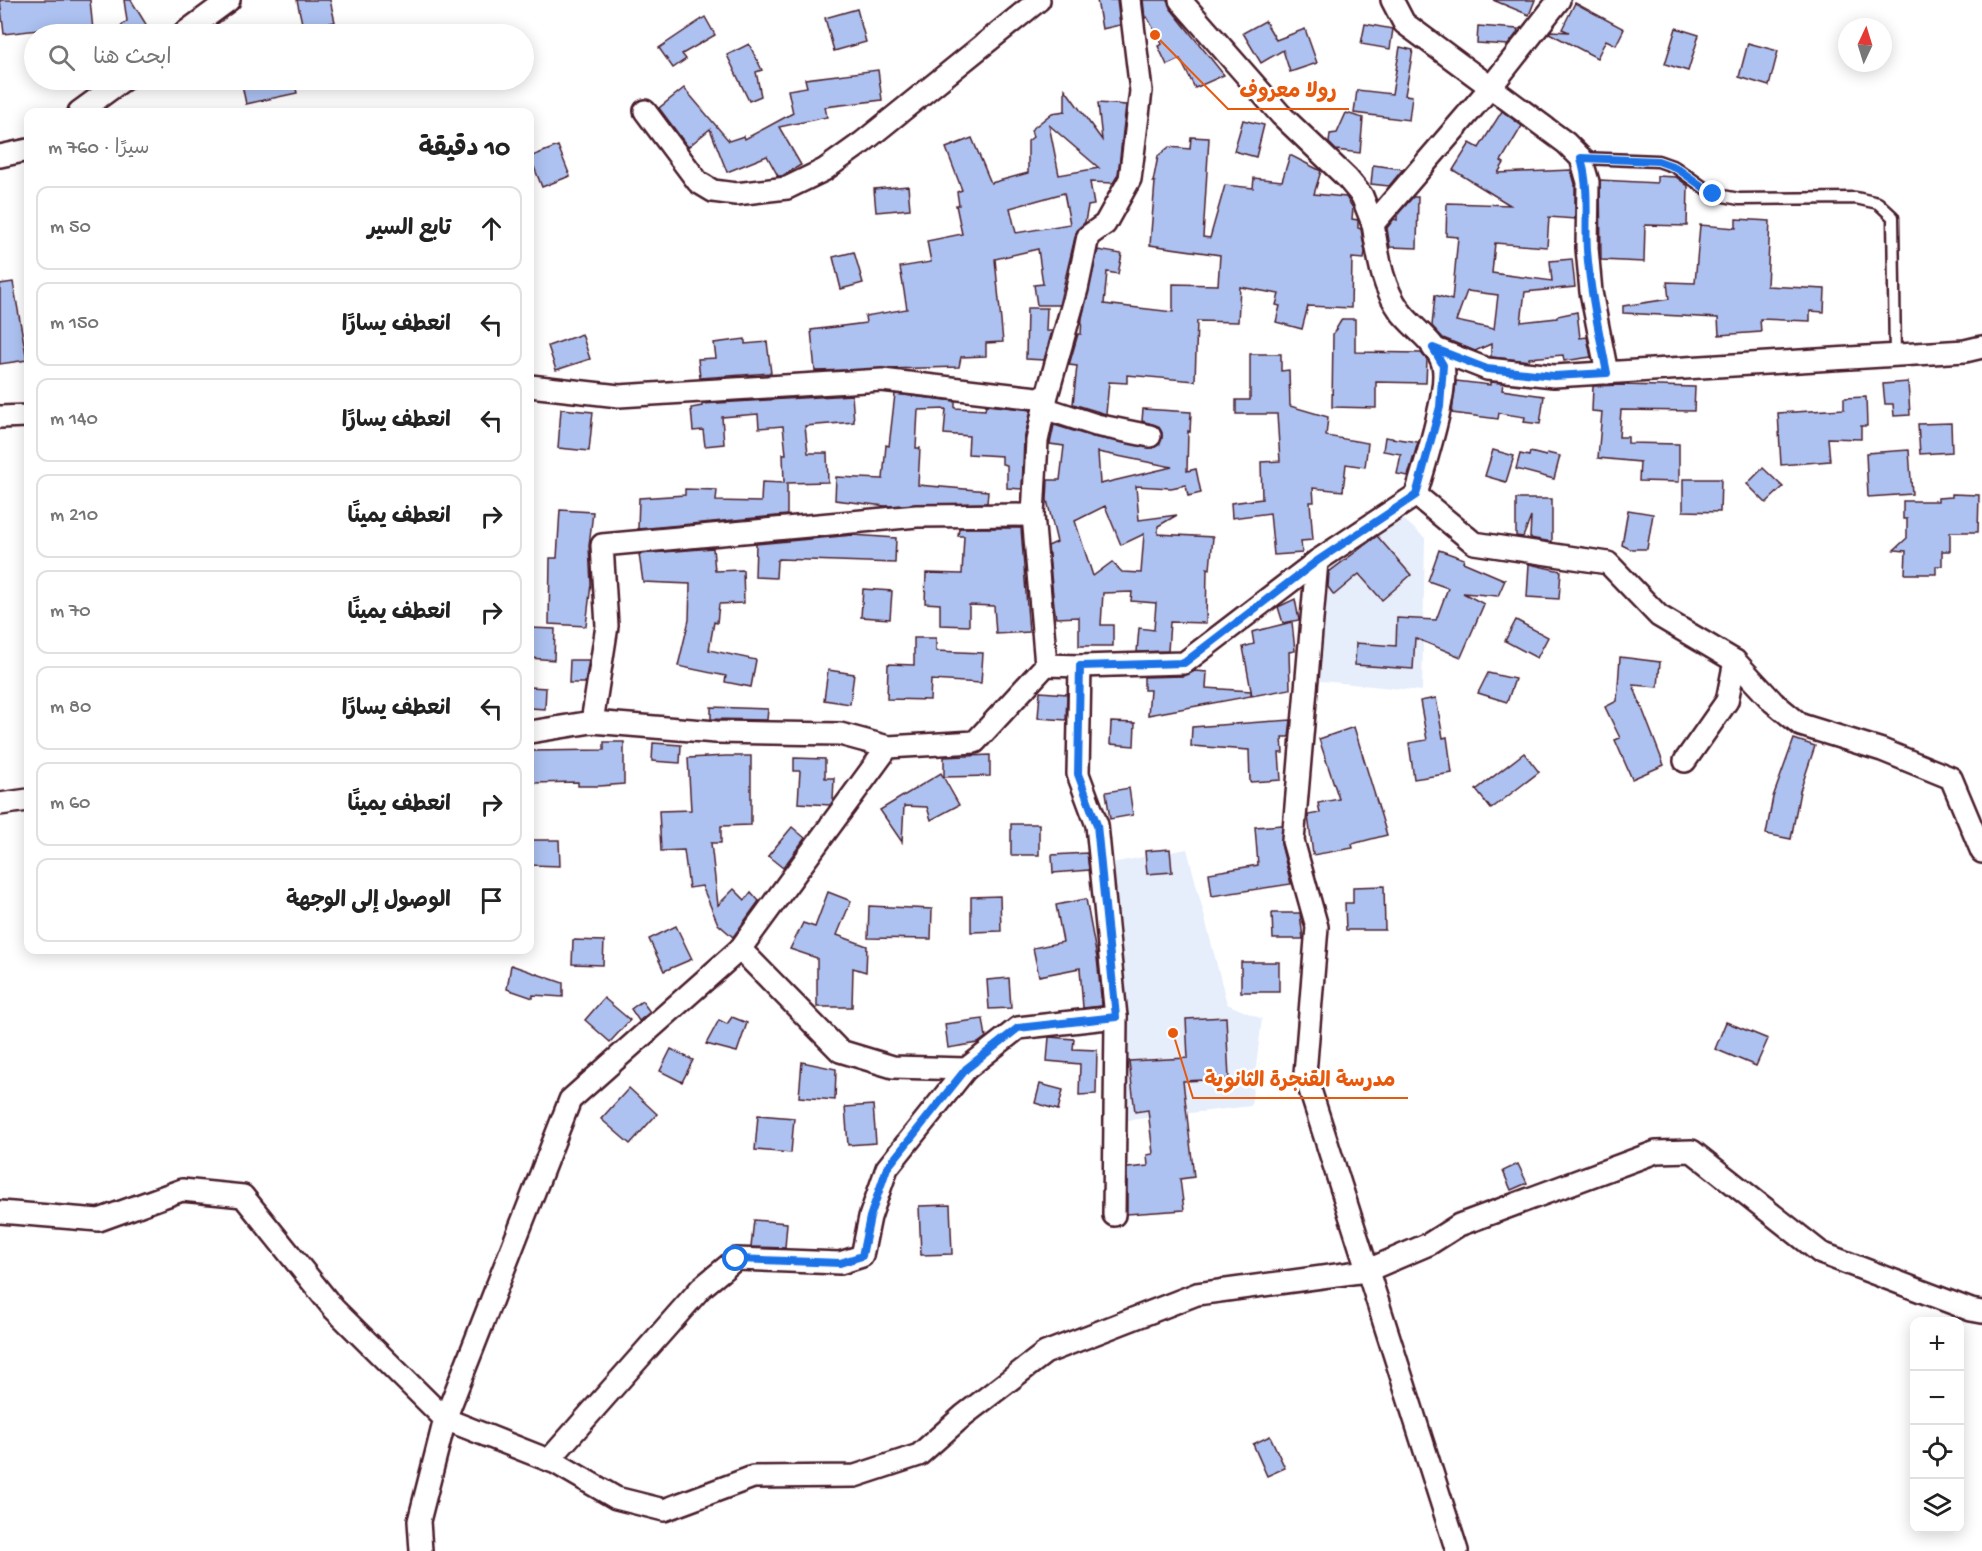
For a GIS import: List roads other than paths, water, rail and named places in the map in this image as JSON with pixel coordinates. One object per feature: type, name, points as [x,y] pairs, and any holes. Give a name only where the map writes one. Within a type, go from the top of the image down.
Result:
[{"type":"street","points":[[197,24],[229,0]]},
{"type":"street","points":[[645,111],[698,182],[712,191],[736,194],[788,188],[824,170],[862,142],[1039,0]]},
{"type":"street","points":[[534,731],[592,722],[716,732],[840,734],[888,747],[975,742],[1046,664],[1033,515],[1037,441],[1077,289],[1088,236],[1105,224],[1130,179],[1142,91],[1130,0]]},
{"type":"street","points":[[1046,664],[1080,666],[1184,663],[1317,561],[1416,495],[1440,407],[1443,365],[1433,348],[1399,310],[1381,275],[1373,224],[1362,196],[1347,178],[1281,115],[1180,0]]},
{"type":"street","points":[[1392,0],[1404,23],[1566,143],[1581,158],[1588,182],[1587,248],[1591,292],[1607,373]]},
{"type":"street","points":[[1373,224],[1490,88],[1559,0]]},
{"type":"street","points":[[84,108],[109,90]]},
{"type":"street","points":[[0,156],[24,151]]},
{"type":"street","points":[[1433,348],[1487,369],[1554,376],[1895,356],[1965,351],[1982,347]]},
{"type":"street","points":[[534,386],[619,396],[882,380],[1045,404],[1096,425],[1150,436]]},
{"type":"street","points":[[0,417],[24,416]]},
{"type":"street","points":[[1416,495],[1474,543],[1608,563],[1659,616],[1735,661],[1773,702],[1801,725],[1882,750],[1951,778],[1982,852]]},
{"type":"street","points":[[592,722],[607,626],[602,545],[917,516],[1033,515]]},
{"type":"street","points":[[1317,561],[1293,841],[1317,927],[1305,1074],[1457,1551]]},
{"type":"street","points":[[1685,762],[1727,701],[1735,661]]},
{"type":"street","points":[[1080,666],[1078,774],[1097,825],[1116,1017],[1114,1215]]},
{"type":"street","points":[[421,1551],[419,1521],[445,1419],[570,1100],[740,949],[888,747]]},
{"type":"street","points":[[0,804],[24,801]]},
{"type":"street","points":[[740,949],[840,1052],[893,1067],[966,1069]]},
{"type":"street","points":[[549,1460],[701,1288],[736,1259],[840,1263],[862,1256],[870,1217],[887,1168],[966,1069],[1018,1028],[1116,1017]]},
{"type":"street","points":[[0,1212],[99,1220],[182,1190],[243,1196],[334,1309],[445,1419],[549,1460],[616,1498],[664,1510],[753,1477],[855,1476],[919,1455],[964,1414],[1045,1353],[1197,1293],[1366,1271],[1429,1244],[1459,1225],[1656,1152],[1692,1151],[1821,1253],[1971,1311],[1982,1312]]},
{"type":"lane","points":[[1581,158],[1658,161],[1675,167],[1713,194],[1739,199],[1856,198],[1878,203],[1893,217],[1895,356]]},
{"type":"place","name":"رولا معروف","points":[[1155,35]]},
{"type":"place","name":"مدرسة القنجرة الثانوية","points":[[1173,1033]]}]
